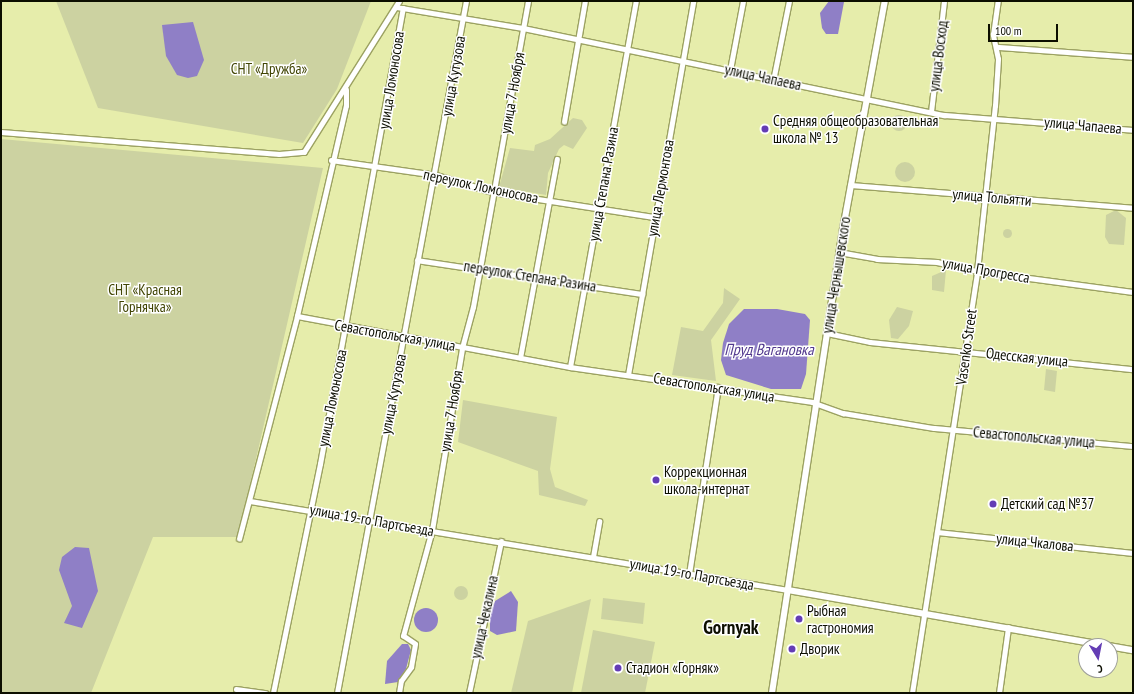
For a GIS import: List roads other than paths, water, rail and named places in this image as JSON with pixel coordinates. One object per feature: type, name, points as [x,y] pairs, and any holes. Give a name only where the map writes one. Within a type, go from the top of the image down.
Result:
[{"type":"street","points":[[1,132],[298,154],[304,152],[315,138],[399,1]]},
{"type":"street","name":"улица Кутузова","points":[[337,693],[372,519],[417,260],[436,175],[466,1]]},
{"type":"street","name":"улица 7 Ноября","points":[[399,693],[401,681],[411,667],[415,644],[403,636],[432,530],[462,348],[473,308],[477,268],[528,1]]},
{"type":"street","points":[[564,122],[585,1]]},
{"type":"street","name":"улица Степана Разина","points":[[570,367],[636,1]]},
{"type":"street","name":"улица Лермонтова","points":[[628,374],[693,1]]},
{"type":"street","points":[[730,70],[743,1]]},
{"type":"street","points":[[773,81],[789,1]]},
{"type":"street","name":"улица Чернышевского","points":[[772,693],[839,252],[850,185],[885,1]]},
{"type":"street","name":"улица Восход","points":[[931,112],[944,1]]},
{"type":"street","name":"Vasenko Street","points":[[912,693],[954,431],[977,271],[998,46],[993,35],[998,1]]},
{"type":"street","name":"улица Чапаева","points":[[396,7],[523,28],[730,70],[773,81],[931,112],[1133,130]]},
{"type":"street","name":"улица Ломоносова","points":[[272,693],[311,509],[377,166],[402,8]]},
{"type":"street","points":[[998,46],[1133,57]]},
{"type":"street","points":[[239,539],[297,316],[331,160],[346,106],[346,89]]},
{"type":"street","points":[[520,358],[557,159]]},
{"type":"street","name":"переулок Ломоносова","points":[[331,160],[436,175],[492,192],[655,217]]},
{"type":"street","name":"улица Тольятти","points":[[850,185],[985,198],[1133,208]]},
{"type":"street","name":"улица Прогресса","points":[[839,252],[877,259],[936,262],[977,271],[1133,292]]},
{"type":"street","name":"переулок Степана Разина","points":[[417,260],[642,294]]},
{"type":"street","name":"Севастопольская улица","points":[[297,316],[346,327],[570,367],[718,387],[816,403],[843,413],[954,431],[1133,446]]},
{"type":"street","name":"Одесская улица","points":[[827,333],[870,342],[1133,369]]},
{"type":"street","points":[[689,574],[718,387]]},
{"type":"street","name":"улица 19-го Партсъезда","points":[[250,501],[372,519],[1133,650]]},
{"type":"street","points":[[593,557],[599,522]]},
{"type":"street","name":"улица Чкалова","points":[[937,532],[1133,553]]},
{"type":"street","name":"улица Чекалина","points":[[469,693],[501,541]]},
{"type":"street","points":[[999,693],[1008,628]]},
{"type":"street","points":[[236,690],[266,693]]},
{"type":"water","points":[[829,1],[844,2],[838,34],[826,34],[822,28],[820,13]]},
{"type":"water","points":[[193,22],[204,60],[197,76],[188,78],[177,75],[166,56],[162,25]]},
{"type":"water","name":"Пруд Вагановка","points":[[744,309],[777,309],[805,314],[810,320],[806,374],[801,389],[771,389],[726,375],[721,360],[723,343],[729,324]]},
{"type":"water","points":[[75,547],[89,548],[98,591],[82,628],[64,623],[72,606],[59,570],[62,557]]},
{"type":"water","points":[[511,591],[518,602],[516,631],[497,635],[490,631],[490,612],[495,601]]},
{"type":"water","points":[[426,608],[435,611],[438,620],[435,629],[426,632],[417,629],[414,620],[417,611]]},
{"type":"water","points":[[402,644],[408,644],[411,650],[406,669],[398,682],[385,684],[387,661]]},
{"type":"place","name":"Средняя общеобразовательная школа № 13","points":[[765,129]]},
{"type":"place","name":"Коррекционная школа-интернат","points":[[656,480]]},
{"type":"place","name":"Детский сад №37","points":[[993,504]]},
{"type":"place","name":"Рыбная гастрономия","points":[[799,619]]},
{"type":"place","name":"Дворик","points":[[792,649]]},
{"type":"place","name":"Стадион «Горняк»","points":[[618,668]]},
{"type":"district","name":"Gornyak","points":[[731,628]]},
{"type":"park label","name":"СНТ «Дружба»","points":[[269,69]]},
{"type":"park label","name":"СНТ «Красная Горнячка»","points":[[145,298]]}]
